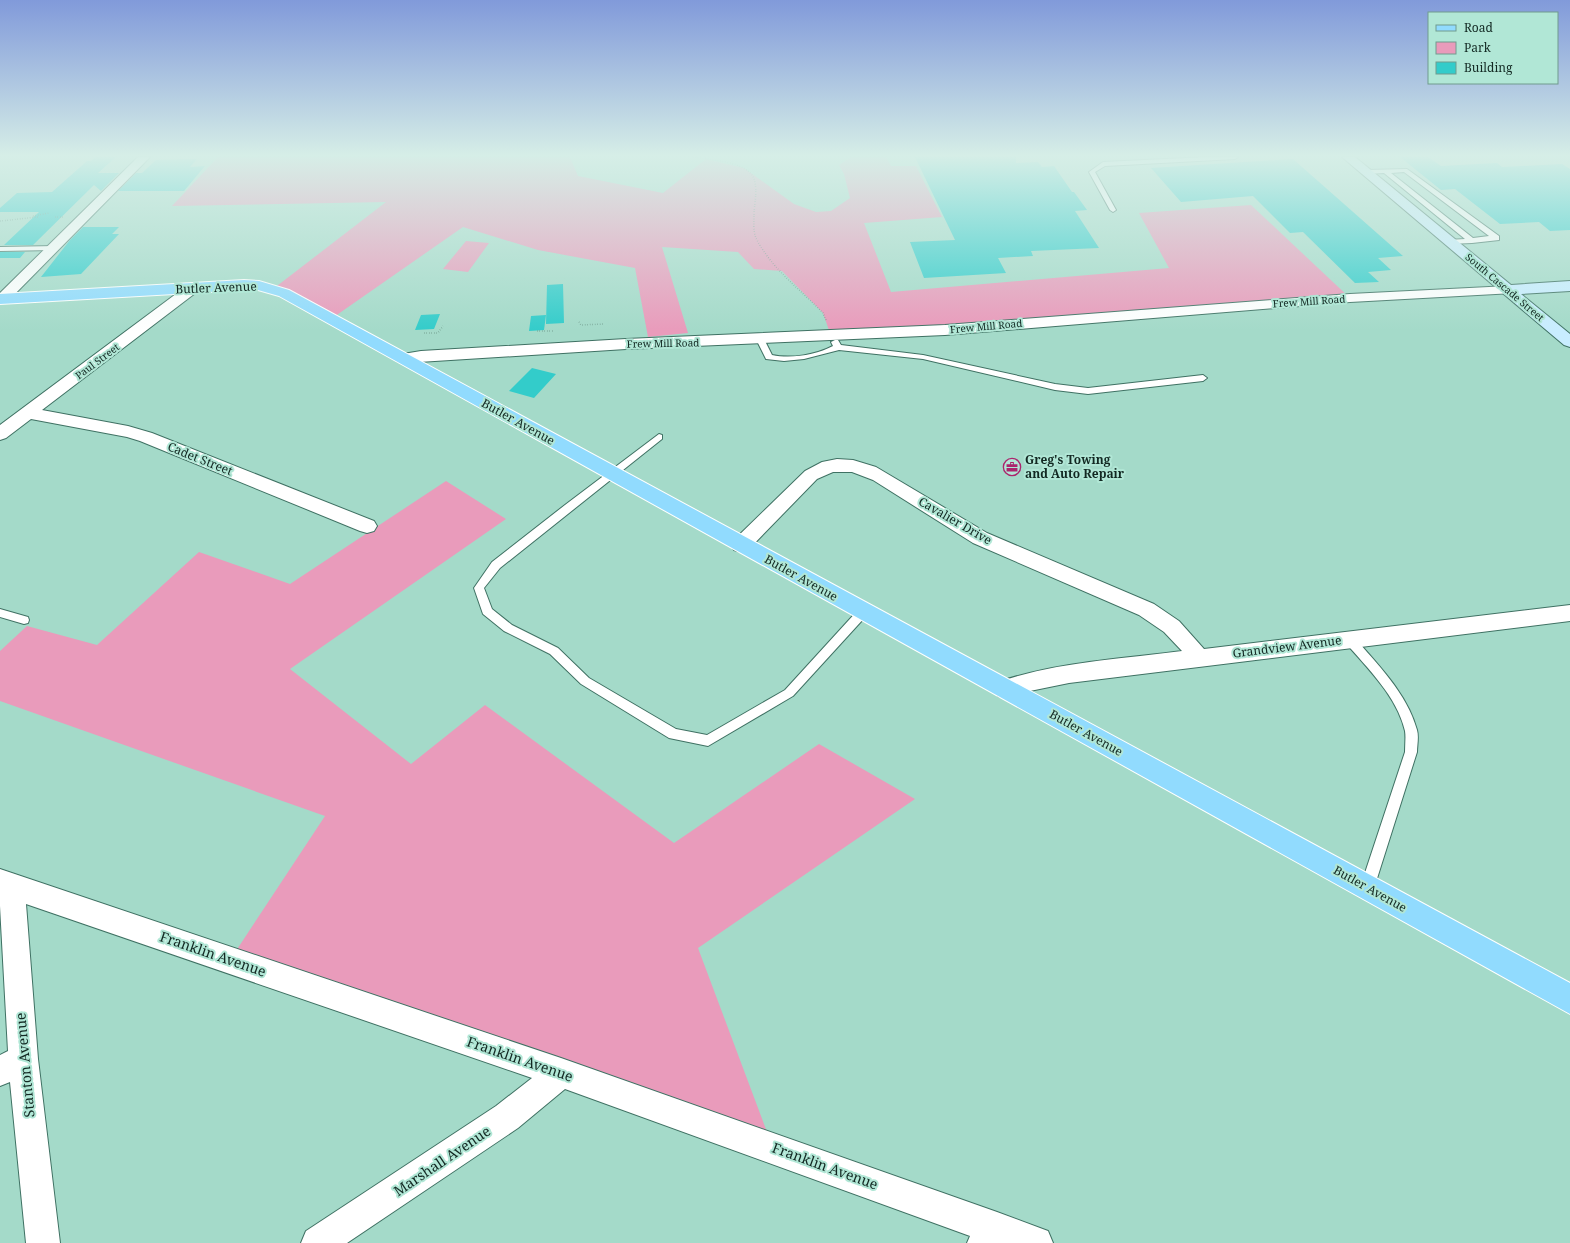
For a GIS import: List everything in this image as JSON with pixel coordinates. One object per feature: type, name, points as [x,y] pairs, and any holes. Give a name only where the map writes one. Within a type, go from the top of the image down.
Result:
[{"type":"main road","name":"Butler Avenue","points":[[1,299],[244,285],[273,289],[402,358],[1570,999]]},
{"type":"street","points":[[1,299],[86,215]]},
{"type":"street","name":"South Cascade Street","points":[[1419,215],[1570,342]]},
{"type":"street","name":"Frew Mill Road","points":[[402,358],[626,344],[760,339],[835,342],[952,329],[1350,298],[1570,286]]},
{"type":"street","name":"Paul Street","points":[[0,434],[193,288]]},
{"type":"street","name":"Cadet Street","points":[[27,413],[128,432],[146,437],[367,526]]},
{"type":"street","name":"Cavalier Drive","points":[[741,545],[811,476],[822,468],[835,464],[864,468],[980,538],[1136,604],[1161,617],[1176,629],[1199,658]]},
{"type":"street","name":"Grandview Avenue","points":[[1006,689],[1024,683],[1068,674],[1570,613]]},
{"type":"street","name":"Stanton Avenue","points":[[6,897],[12,1065],[43,1243]]},
{"type":"street","name":"Franklin Avenue","points":[[6,897],[561,1073],[991,1235],[1036,1243]]},
{"type":"street","name":"Marshall Avenue","points":[[318,1243],[507,1117],[561,1073]]},
{"type":"lane","points":[[1440,215],[1472,241]]},
{"type":"lane","points":[[1451,242],[1496,238],[1465,215]]},
{"type":"lane","points":[[0,249],[53,248]]},
{"type":"lane","points":[[760,339],[769,357],[773,358],[790,358],[832,351],[835,342],[923,357],[1055,387],[1088,391],[1203,378]]},
{"type":"lane","points":[[659,437],[611,473],[496,565],[479,588],[487,611],[508,628],[554,651],[585,681],[673,734],[708,741],[789,693],[863,612]]},
{"type":"lane","points":[[0,613],[24,620]]},
{"type":"lane","points":[[1349,639],[1387,684],[1402,707],[1411,732],[1411,752],[1367,888]]},
{"type":"path","points":[[29,218],[36,215]]},
{"type":"path","points":[[754,215],[756,238],[773,262],[823,313],[835,342]]},
{"type":"path","points":[[0,221],[38,217]]},
{"type":"path","points":[[580,322],[579,324],[581,325],[604,324]]},
{"type":"path","points":[[424,333],[438,333],[443,326]]},
{"type":"path","points":[[537,331],[554,331]]},
{"type":"green space","points":[[369,215],[941,215],[942,217],[864,223],[891,292],[1169,268],[1140,215],[1262,215],[1350,298],[831,336],[823,313],[782,271],[754,269],[738,252],[662,247],[688,333],[648,337],[635,268],[538,250],[463,227],[331,319],[273,289]]},
{"type":"green space","points":[[466,241],[489,243],[468,272],[443,269]]},
{"type":"green space","points":[[446,481],[506,519],[290,669],[411,764],[485,705],[674,843],[819,744],[915,799],[698,948],[773,1148],[230,960],[325,816],[0,701],[0,651],[27,626],[97,645],[199,552],[290,584]]},
{"type":"building","points":[[36,215],[63,215],[33,245],[4,245]]},
{"type":"building","points":[[943,215],[1078,215],[1099,248],[1031,251],[1033,256],[998,258],[1006,273],[924,278],[910,242],[955,240]]},
{"type":"building","points":[[1272,215],[1357,215],[1403,256],[1378,258],[1391,270],[1368,272],[1379,282],[1355,283],[1303,232],[1290,233]]},
{"type":"building","points":[[1488,215],[1570,215],[1570,230],[1550,231],[1539,222],[1500,224]]},
{"type":"building","points":[[83,227],[119,227],[112,234],[119,234],[81,274],[41,277],[70,240]]},
{"type":"building","points":[[0,252],[25,252],[20,258],[0,258]]},
{"type":"building","points":[[563,284],[564,323],[546,324],[547,285]]},
{"type":"building","points":[[440,314],[434,329],[415,330],[421,315]]},
{"type":"building","points":[[546,315],[544,330],[529,331],[531,316]]},
{"type":"building","points":[[532,368],[556,374],[534,398],[509,391]]},
{"type":"place","name":"Greg's Towing and Auto Repair","points":[[1012,467]]}]
